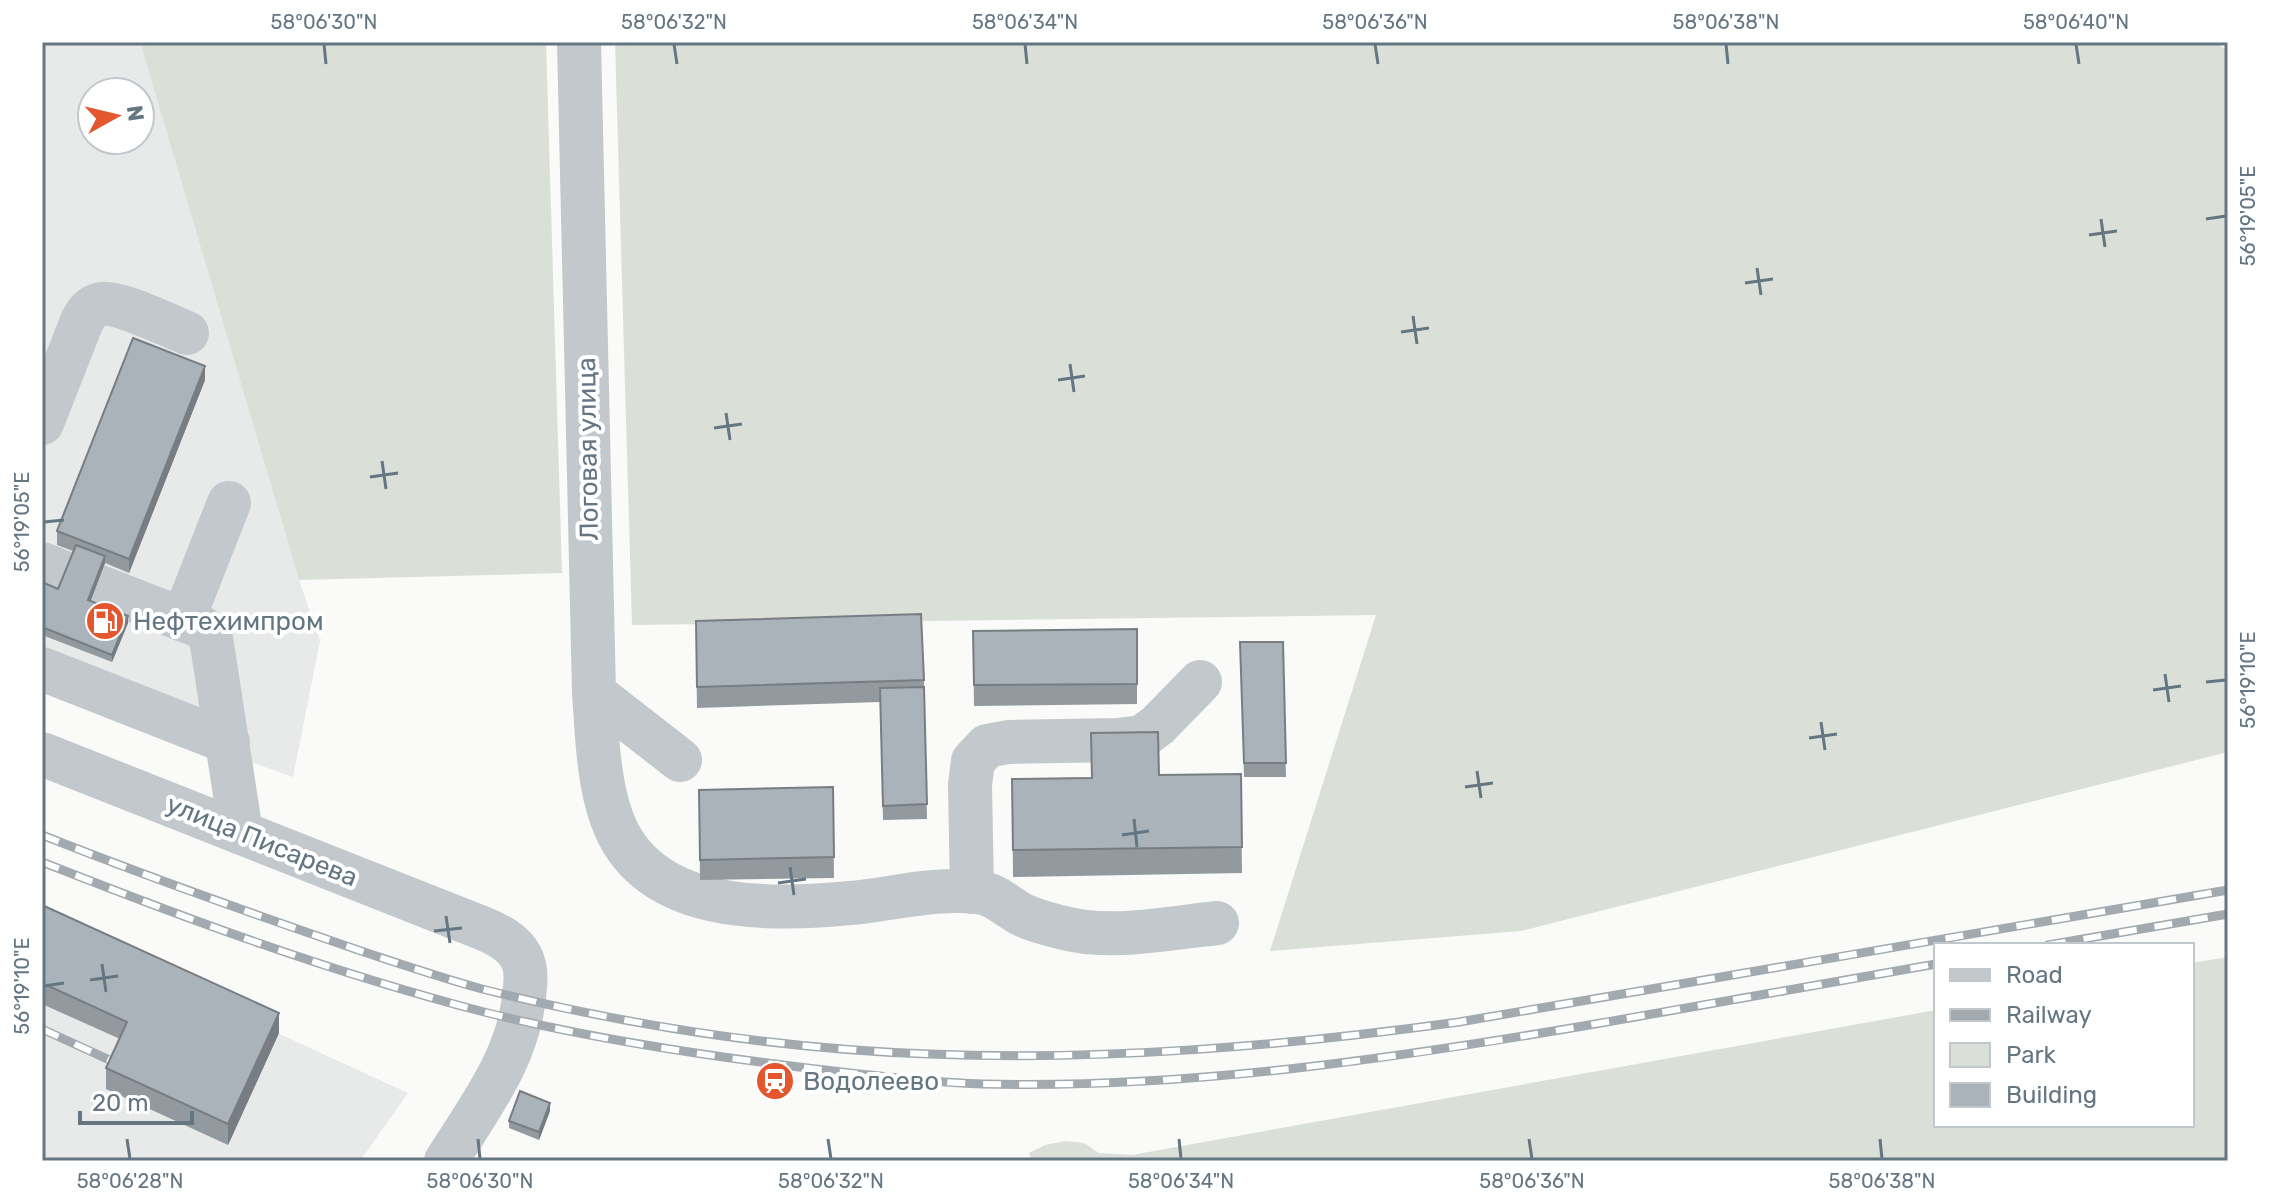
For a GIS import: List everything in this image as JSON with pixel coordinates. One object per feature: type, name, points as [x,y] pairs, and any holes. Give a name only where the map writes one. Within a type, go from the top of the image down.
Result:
[{"type":"street","name":"Логовая улица","points":[[579,42],[594,693],[600,761],[611,818],[627,850],[639,863],[662,881],[711,900],[758,906],[809,907],[956,891],[972,892]]},
{"type":"street","points":[[42,423],[90,308],[115,304],[187,333]]},
{"type":"street","points":[[183,620],[229,503]]},
{"type":"street","points":[[69,575],[204,629],[211,638],[241,833]]},
{"type":"street","points":[[42,669],[228,742]]},
{"type":"street","points":[[1200,682],[1142,737],[1008,742],[987,746],[973,761],[970,785],[972,892],[984,893],[1026,917],[1064,929],[1110,934],[1217,923]]},
{"type":"street","points":[[594,693],[680,760]]},
{"type":"street","name":"улица Писарева","points":[[42,754],[508,941],[523,959],[526,972],[522,1020],[514,1047],[499,1076],[446,1161]]},
{"type":"shaded area","points":[[42,42],[140,42],[150,76],[76,76],[76,156],[156,156],[156,96],[299,580],[320,641],[293,777],[42,688]]},
{"type":"shaded area","points":[[42,925],[408,1093],[360,1161],[42,1161]]},
{"type":"green space","points":[[140,42],[546,42],[562,573],[299,580],[156,96],[156,76],[150,76]]},
{"type":"green space","points":[[615,42],[2212,42],[2228,50],[2228,752],[1521,931],[1270,951],[1376,615],[632,625]]},
{"type":"green space","points":[[2228,957],[2228,1161],[1032,1161],[1029,1153],[1045,1145],[1066,1141],[1084,1143],[1099,1153],[1132,1155],[1934,1010],[1934,1127],[2194,1127],[2194,963]]},
{"type":"building","points":[[133,338],[205,366],[129,559],[57,531]]},
{"type":"building","points":[[76,545],[105,556],[88,600],[128,616],[112,655],[42,627],[42,582],[58,589]]},
{"type":"building","points":[[921,614],[924,680],[697,687],[696,621]]},
{"type":"building","points":[[1137,629],[1137,684],[974,685],[973,631]]},
{"type":"building","points":[[1240,642],[1283,642],[1286,763],[1244,763]]},
{"type":"building","points":[[924,687],[927,804],[883,806],[880,688]]},
{"type":"building","points":[[1158,732],[1159,775],[1241,774],[1242,847],[1013,850],[1012,779],[1092,778],[1091,733]]},
{"type":"building","points":[[833,787],[834,857],[700,860],[699,790]]},
{"type":"building","points":[[42,905],[279,1013],[228,1124],[106,1068],[127,1022],[42,983]]},
{"type":"building","points":[[520,1091],[550,1103],[539,1132],[509,1121]]},
{"type":"railway","points":[[42,835],[162,881],[408,967],[536,1002],[647,1024],[760,1041],[873,1051],[995,1056],[1194,1050],[1393,1031],[2228,890]]},
{"type":"railway","points":[[42,862],[261,944],[484,1012],[562,1030],[680,1051],[960,1083],[1138,1082],[1370,1059],[1524,1036],[1934,964]]},
{"type":"railway","points":[[2060,943],[2228,914]]},
{"type":"railway","points":[[42,1029],[129,1069]]},
{"type":"place","name":"Нефтехимпром","points":[[105,621]]},
{"type":"place","name":"Водолеево","points":[[775,1081]]}]
